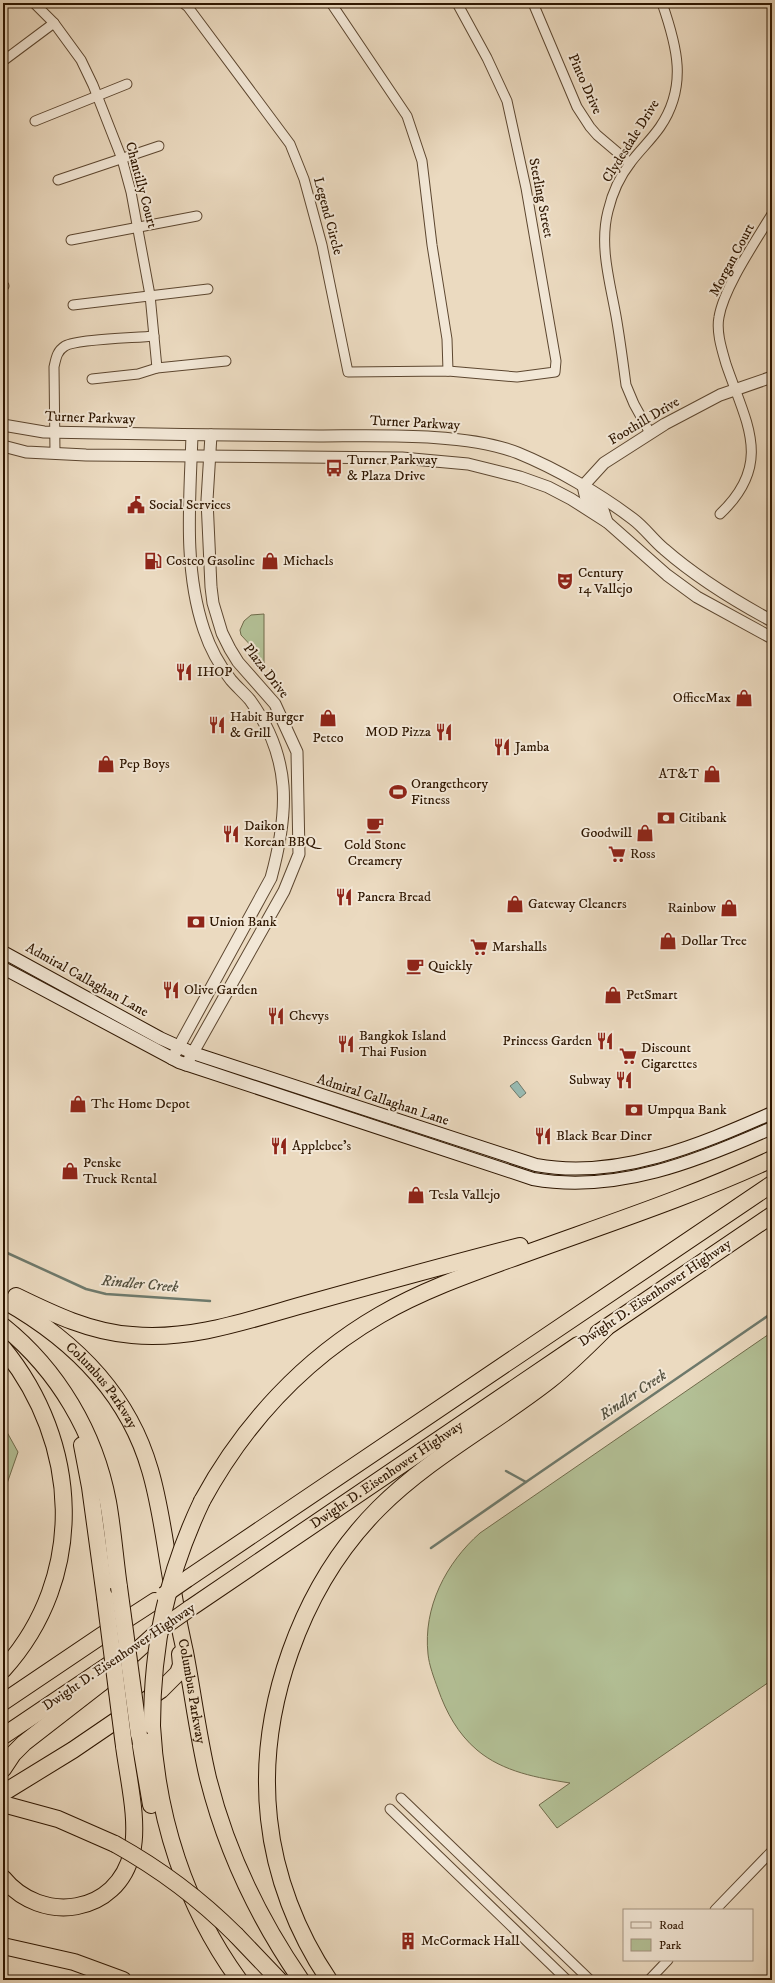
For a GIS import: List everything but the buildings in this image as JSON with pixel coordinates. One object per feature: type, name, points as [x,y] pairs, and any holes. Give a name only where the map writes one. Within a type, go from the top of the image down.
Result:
[{"type":"highway","points":[[205,1925],[185,1881],[167,1827],[156,1772],[152,1726],[154,1668],[163,1610],[177,1560],[202,1501],[231,1454],[265,1410],[304,1370],[349,1335],[385,1312],[422,1294],[472,1273],[718,1183],[772,1159]]},
{"type":"highway","name":"Dwight D. Eisenhower Highway","points":[[3,1702],[772,1184]]},
{"type":"highway","name":"Dwight D. Eisenhower Highway","points":[[3,1736],[550,1363],[606,1328],[772,1215]]},
{"type":"highway","points":[[3,1289],[59,1316],[104,1331],[145,1336],[185,1334],[232,1324],[612,1222]]},
{"type":"highway","name":"Columbus Parkway","points":[[3,1300],[50,1330],[84,1358],[107,1385],[128,1416],[144,1452],[154,1486],[205,1762],[223,1827],[241,1873],[272,1936],[301,1980]]},
{"type":"highway","points":[[3,1326],[24,1344],[48,1370],[78,1416],[93,1448],[108,1501],[139,1735],[148,1792],[158,1829],[174,1865],[205,1925],[239,1980]]},
{"type":"highway","points":[[329,1980],[308,1945],[289,1902],[277,1864],[269,1818],[269,1760],[274,1712],[282,1676],[299,1629],[319,1588],[336,1561],[356,1534],[378,1509],[436,1461],[549,1381],[606,1328]]},
{"type":"highway","points":[[3,1348],[29,1384],[47,1421],[59,1457],[63,1485],[64,1512],[60,1551],[48,1597],[30,1633],[3,1670]]},
{"type":"highway","points":[[3,1878],[14,1890],[29,1900],[55,1908],[73,1907],[92,1902],[114,1885],[127,1866],[133,1842],[133,1813],[105,1597],[84,1452],[74,1424],[48,1370]]},
{"type":"highway","points":[[3,1793],[73,1750],[152,1697],[171,1682],[178,1673],[180,1665],[178,1621]]},
{"type":"highway","points":[[3,1768],[24,1743],[100,1684],[162,1628]]},
{"type":"highway","points":[[3,1804],[43,1815],[86,1831],[115,1844],[175,1881],[236,1934],[278,1980]]},
{"type":"highway","points":[[3,1946],[74,1962],[123,1980]]},
{"type":"main road","name":"Admiral Callaghan Lane","points":[[3,952],[179,1047],[193,1053],[522,1162],[564,1170],[601,1168],[669,1153],[708,1141],[772,1113]]},
{"type":"main road","name":"Admiral Callaghan Lane","points":[[3,968],[172,1059],[186,1065],[519,1175],[563,1183],[603,1182],[672,1166],[707,1156],[772,1128]]},
{"type":"street","name":"Chantilly Court","points":[[34,3],[54,23],[81,60],[97,94],[122,159],[138,227],[150,295],[157,368]]},
{"type":"street","name":"Chantilly Court","points":[[41,3],[50,14],[54,23]]},
{"type":"street","name":"Legend Circle","points":[[183,3],[290,144],[304,179],[322,245],[348,372],[448,371],[517,377]]},
{"type":"street","points":[[331,3],[407,116],[422,161],[432,245],[447,339],[448,371]]},
{"type":"street","name":"Sterling Street","points":[[457,3],[488,58],[507,102],[526,188],[556,362],[555,372],[517,377]]},
{"type":"street","name":"Pinto Drive","points":[[533,3],[577,107],[597,135],[630,163]]},
{"type":"street","name":"Clydesdale Drive","points":[[650,433],[634,404],[626,385],[606,262],[604,234],[608,212],[614,192],[630,163],[659,128],[668,113],[677,83],[677,48],[662,3]]},
{"type":"street","points":[[3,61],[54,23]]},
{"type":"street","points":[[35,121],[97,94],[127,84]]},
{"type":"street","points":[[58,180],[159,146]]},
{"type":"street","name":"Morgan Court","points":[[720,514],[733,502],[745,483],[752,459],[750,430],[722,352],[719,332],[719,317],[730,288],[772,214]]},
{"type":"street","points":[[71,240],[197,216]]},
{"type":"street","points":[[72,305],[208,289]]},
{"type":"street","points":[[55,453],[54,367],[57,354],[60,349],[73,342],[154,336]]},
{"type":"street","points":[[92,379],[138,374],[157,368],[226,361]]},
{"type":"street","name":"Foothill Drive","points":[[583,486],[604,463],[650,433],[720,394],[772,378]]},
{"type":"street","name":"Turner Parkway","points":[[3,425],[54,433],[373,436],[431,438],[477,442],[517,452],[603,497],[636,521],[664,549],[684,565],[745,606],[772,621]]},
{"type":"street","points":[[172,1059],[271,878],[280,846],[284,806],[281,768],[276,746],[259,714],[231,680],[210,648],[203,628],[192,583],[190,539],[192,435]]},
{"type":"street","name":"Plaza Drive","points":[[186,1065],[281,898],[299,854],[297,752],[275,704],[238,662],[230,649],[222,633],[213,603],[207,500],[211,435]]},
{"type":"street","points":[[3,446],[26,452],[192,457],[402,458],[468,464],[520,477],[571,499],[607,522],[668,575],[697,597],[772,638]]},
{"type":"street","points":[[583,486],[586,499],[603,510],[607,522]]},
{"type":"street","points":[[401,1798],[590,1980]]},
{"type":"street","points":[[390,1809],[567,1980]]},
{"type":"street","points":[[716,1909],[772,1851]]},
{"type":"street","points":[[649,1980],[667,1961]]},
{"type":"green space","points":[[264,614],[264,665],[255,663],[253,657],[255,650],[241,635],[240,630],[244,621],[251,615]]},
{"type":"green space","points":[[772,1332],[772,1680],[557,1828],[539,1805],[570,1783],[521,1773],[487,1758],[470,1744],[458,1730],[441,1698],[429,1663],[427,1637],[429,1619],[439,1587],[457,1558],[480,1533]]},
{"type":"green space","points":[[3,1425],[18,1452],[3,1495]]},
{"type":"water","points":[[517,1081],[526,1093],[520,1098],[510,1086]]},
{"type":"waterway","name":"Rindler Creek","points":[[3,1251],[86,1289],[106,1294],[210,1301]]},
{"type":"waterway","name":"Rindler Creek","points":[[506,1471],[526,1482],[772,1313]]},
{"type":"waterway","points":[[431,1548],[526,1482]]},
{"type":"place","name":"Turner Parkway & Plaza Drive","points":[[334,468]]},
{"type":"place","name":"Social Services","points":[[136,505]]},
{"type":"place","name":"Costco Gasoline","points":[[153,561]]},
{"type":"place","name":"Michaels","points":[[270,561]]},
{"type":"place","name":"Century 14 Vallejo","points":[[565,581]]},
{"type":"place","name":"IHOP","points":[[184,672]]},
{"type":"place","name":"OfficeMax","points":[[744,698]]},
{"type":"place","name":"Petco","points":[[328,718]]},
{"type":"place","name":"Habit Burger & Grill","points":[[217,725]]},
{"type":"place","name":"MOD Pizza","points":[[444,732]]},
{"type":"place","name":"Jamba","points":[[502,747]]},
{"type":"place","name":"Pep Boys","points":[[106,764]]},
{"type":"place","name":"AT&T","points":[[712,774]]},
{"type":"place","name":"Orangetheory Fitness","points":[[398,792]]},
{"type":"place","name":"Citibank","points":[[666,818]]},
{"type":"place","name":"Cold Stone Creamery","points":[[375,825]]},
{"type":"place","name":"Goodwill","points":[[645,833]]},
{"type":"place","name":"Daikon Korean BBQ","points":[[231,834]]},
{"type":"place","name":"Ross","points":[[617,854]]},
{"type":"place","name":"Panera Bread","points":[[344,897]]},
{"type":"place","name":"Gateway Cleaners","points":[[515,904]]},
{"type":"place","name":"Rainbow","points":[[729,908]]},
{"type":"place","name":"Union Bank","points":[[196,922]]},
{"type":"place","name":"Dollar Tree","points":[[668,941]]},
{"type":"place","name":"Marshalls","points":[[479,947]]},
{"type":"place","name":"Quickly","points":[[415,966]]},
{"type":"place","name":"Olive Garden","points":[[171,990]]},
{"type":"place","name":"PetSmart","points":[[613,995]]},
{"type":"place","name":"Chevys","points":[[276,1016]]},
{"type":"place","name":"Princess Garden","points":[[605,1041]]},
{"type":"place","name":"Bangkok Island Thai Fusion","points":[[346,1044]]},
{"type":"place","name":"Discount Cigarettes","points":[[628,1056]]},
{"type":"place","name":"Subway","points":[[624,1080]]},
{"type":"place","name":"The Home Depot","points":[[78,1104]]},
{"type":"place","name":"Umpqua Bank","points":[[634,1110]]},
{"type":"place","name":"Black Bear Diner","points":[[543,1136]]},
{"type":"place","name":"Applebee's","points":[[279,1146]]},
{"type":"place","name":"Penske Truck Rental","points":[[70,1171]]},
{"type":"place","name":"Tesla Vallejo","points":[[416,1195]]},
{"type":"place","name":"McCormack Hall","points":[[408,1941]]}]
